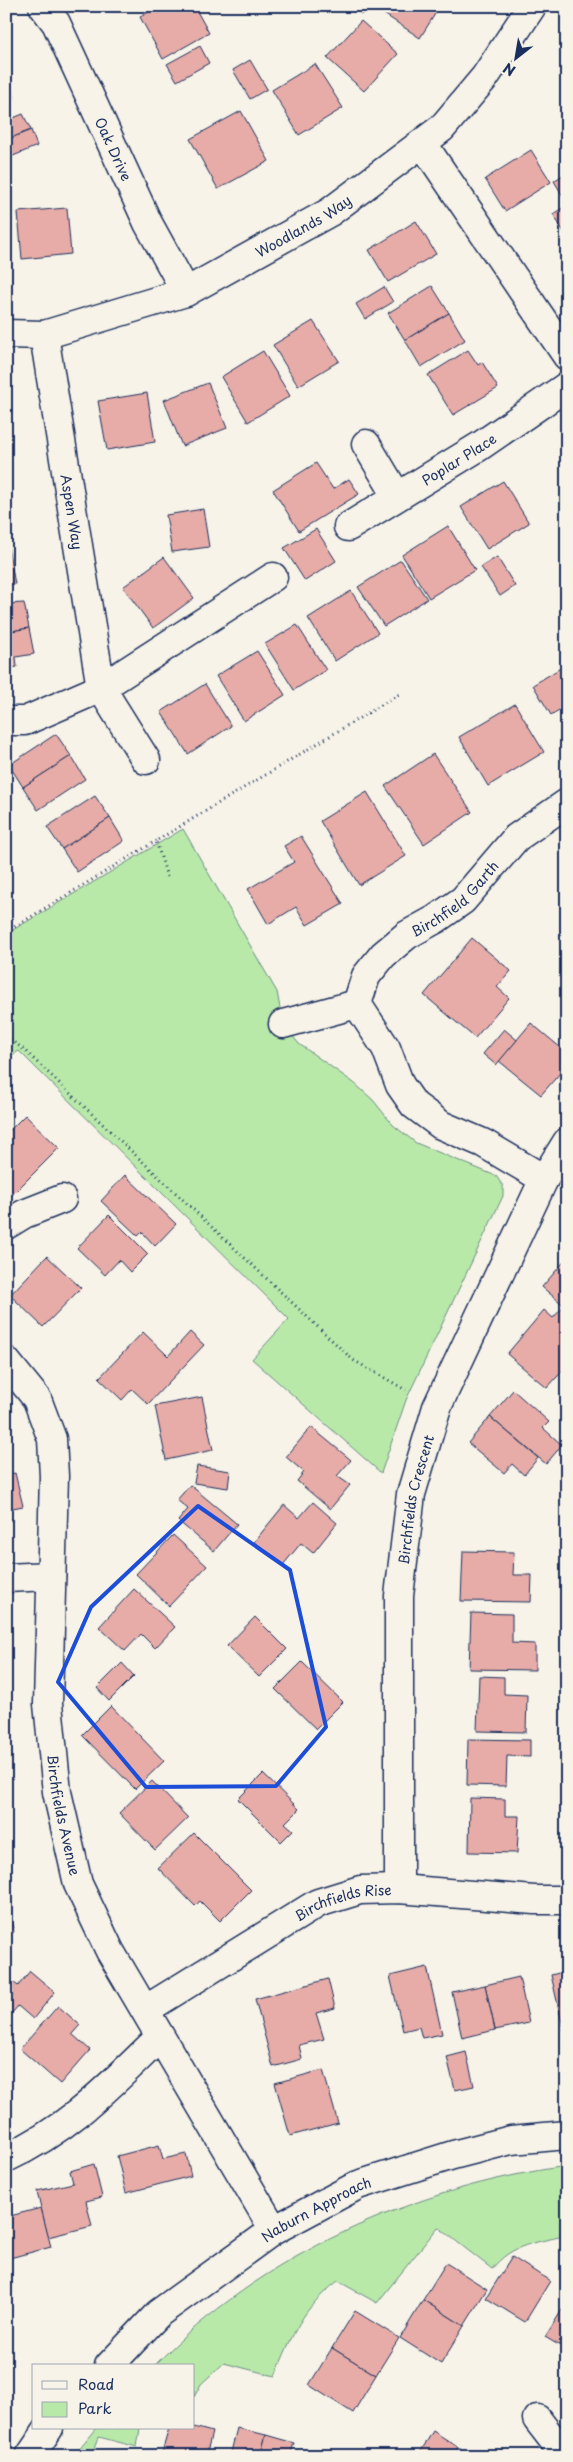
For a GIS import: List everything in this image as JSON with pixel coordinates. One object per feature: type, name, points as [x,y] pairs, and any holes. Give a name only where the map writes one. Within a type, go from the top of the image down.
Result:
[{"type":"street","name":"Oak Drive","points":[[43,6],[56,23],[148,223],[186,292]]},
{"type":"street","name":"Woodlands Way","points":[[6,334],[44,335],[186,292],[330,212],[442,128],[485,78],[532,6]]},
{"type":"street","points":[[423,144],[567,356]]},
{"type":"street","name":"Aspen Way","points":[[44,335],[101,688],[146,760]]},
{"type":"street","name":"Poplar Place","points":[[348,527],[480,446],[567,386]]},
{"type":"street","points":[[366,444],[397,496]]},
{"type":"street","points":[[6,721],[25,721],[101,688],[273,577]]},
{"type":"street","name":"Birchfield Garth","points":[[357,1004],[366,976],[384,954],[407,935],[436,919],[463,900],[516,838],[567,803]]},
{"type":"street","points":[[282,1024],[357,1004],[386,1048],[400,1085],[414,1105],[441,1125],[483,1143],[544,1179]]},
{"type":"street","name":"Birchfields Crescent","points":[[399,1889],[399,1596],[411,1494],[437,1407],[544,1179],[567,1142]]},
{"type":"street","points":[[6,1225],[24,1214],[62,1199]]},
{"type":"street","name":"Birchfields Avenue","points":[[6,1361],[37,1399],[52,1439],[54,1476],[48,1704],[57,1792],[78,1884],[110,1951],[274,2230]]},
{"type":"street","points":[[6,1578],[51,1576]]},
{"type":"street","name":"Birchfields Rise","points":[[145,2010],[318,1904],[360,1890],[399,1889],[534,1900],[567,1900]]},
{"type":"street","points":[[6,2158],[55,2132],[82,2112],[160,2037]]},
{"type":"street","name":"Naburn Approach","points":[[111,2364],[159,2313],[274,2230],[358,2185],[453,2155],[510,2140],[567,2136]]},
{"type":"street","points":[[537,2419],[561,2450],[567,2454]]},
{"type":"street","points":[[30,2456],[48,2430]]},
{"type":"path","points":[[6,932],[401,693]]},
{"type":"path","points":[[156,841],[167,877]]},
{"type":"path","points":[[6,1037],[22,1048],[353,1360],[437,1407]]},
{"type":"highlighted area","points":[[198,1506],[290,1570],[326,1727],[276,1786],[146,1787],[58,1682],[91,1607]]},
{"type":"green space","points":[[183,829],[277,992],[283,1024],[299,1044],[354,1083],[373,1100],[393,1125],[416,1143],[496,1176],[503,1186],[503,1196],[406,1400],[381,1473],[252,1359],[289,1319],[19,1051],[6,1058],[6,934]]},
{"type":"green space","points":[[567,2166],[567,2235],[535,2242],[517,2249],[500,2260],[492,2269],[438,2227],[377,2303],[338,2281],[325,2291],[299,2323],[275,2376],[224,2363],[201,2384],[195,2395],[195,2364],[156,2364],[196,2326],[242,2291],[292,2259],[344,2232],[398,2209],[453,2190],[510,2176]]},
{"type":"green space","points":[[94,2430],[140,2430],[137,2447],[99,2437],[92,2456],[73,2456]]},
{"type":"building","points":[[159,6],[194,6],[209,33],[163,59],[140,17]]},
{"type":"building","points":[[352,6],[370,6],[362,15]]},
{"type":"building","points":[[380,6],[440,6],[420,38],[378,10]]},
{"type":"building","points":[[361,21],[398,54],[364,91],[327,58]]},
{"type":"building","points":[[200,46],[209,63],[177,81],[167,64]]},
{"type":"building","points":[[250,60],[267,89],[250,99],[233,70]]},
{"type":"building","points":[[315,64],[343,108],[299,135],[272,90]]},
{"type":"building","points":[[6,86],[15,97],[6,103]]},
{"type":"building","points":[[241,111],[269,161],[218,189],[190,139]]},
{"type":"building","points":[[23,114],[31,130],[6,140],[6,121]]},
{"type":"building","points":[[31,130],[37,146],[6,159],[6,140]]},
{"type":"building","points":[[531,150],[551,182],[505,211],[485,179]]},
{"type":"building","points":[[567,172],[567,194],[563,196],[554,181]]},
{"type":"building","points":[[567,205],[567,237],[553,214]]},
{"type":"building","points":[[67,208],[71,254],[22,259],[18,212]]},
{"type":"building","points":[[416,221],[436,254],[388,282],[369,250]]},
{"type":"building","points":[[432,286],[449,313],[405,340],[388,313]]},
{"type":"building","points":[[384,287],[393,302],[365,319],[356,304]]},
{"type":"building","points":[[449,313],[465,340],[421,367],[405,340]]},
{"type":"building","points":[[313,321],[339,361],[298,386],[273,345]]},
{"type":"building","points":[[468,350],[478,365],[482,362],[498,388],[453,415],[428,375]]},
{"type":"building","points":[[263,351],[290,396],[248,422],[221,377]]},
{"type":"building","points":[[208,383],[227,428],[182,446],[164,400]]},
{"type":"building","points":[[147,393],[155,442],[107,450],[98,401]]},
{"type":"building","points":[[6,411],[11,440],[6,441]]},
{"type":"building","points":[[316,463],[333,489],[349,479],[359,494],[299,531],[273,490]]},
{"type":"building","points":[[503,481],[529,523],[487,549],[461,507]]},
{"type":"building","points":[[203,509],[209,547],[172,552],[166,515]]},
{"type":"building","points":[[448,526],[475,570],[429,598],[402,555]]},
{"type":"building","points":[[316,529],[336,561],[305,581],[284,548]]},
{"type":"building","points":[[6,536],[15,584],[6,586]]},
{"type":"building","points":[[164,557],[194,598],[153,628],[123,587]]},
{"type":"building","points":[[497,557],[515,586],[500,596],[481,567]]},
{"type":"building","points":[[401,560],[427,599],[384,626],[358,587]]},
{"type":"building","points":[[351,591],[378,633],[335,661],[308,618]]},
{"type":"building","points":[[24,603],[29,628],[6,632],[6,604]]},
{"type":"building","points":[[297,625],[326,670],[294,690],[265,644]]},
{"type":"building","points":[[29,628],[34,654],[16,657],[17,667],[6,669],[6,632]]},
{"type":"building","points":[[257,651],[285,695],[244,721],[216,676]]},
{"type":"building","points":[[567,664],[567,705],[551,715],[533,685]]},
{"type":"building","points":[[205,684],[231,726],[188,754],[161,712]]},
{"type":"building","points":[[515,704],[544,752],[488,786],[459,737]]},
{"type":"building","points":[[56,734],[71,756],[23,787],[9,765]]},
{"type":"building","points":[[433,754],[472,812],[424,844],[385,786]]},
{"type":"building","points":[[71,756],[85,779],[38,810],[23,787]]},
{"type":"building","points":[[367,792],[406,856],[359,885],[320,821]]},
{"type":"building","points":[[95,796],[110,818],[62,849],[47,827]]},
{"type":"building","points":[[110,818],[124,841],[77,872],[62,849]]},
{"type":"building","points":[[301,836],[343,904],[307,925],[296,907],[268,924],[248,889],[294,862],[284,846]]},
{"type":"building","points":[[472,938],[511,971],[497,987],[509,998],[475,1038],[424,995]]},
{"type":"building","points":[[531,1023],[567,1053],[567,1065],[541,1095],[499,1061]]},
{"type":"building","points":[[504,1029],[517,1040],[496,1065],[483,1054]]},
{"type":"building","points":[[25,1115],[59,1148],[6,1201],[6,1134]]},
{"type":"building","points":[[125,1175],[176,1224],[155,1246],[142,1232],[138,1236],[101,1201]]},
{"type":"building","points":[[109,1215],[148,1254],[130,1272],[119,1260],[105,1275],[77,1248]]},
{"type":"building","points":[[47,1256],[81,1288],[43,1327],[10,1295]]},
{"type":"building","points":[[567,1258],[567,1308],[542,1287]]},
{"type":"building","points":[[564,1306],[567,1308],[567,1366],[547,1388],[507,1354],[544,1310],[553,1318]]},
{"type":"building","points":[[143,1332],[168,1356],[190,1332],[204,1345],[148,1404],[132,1389],[122,1400],[99,1378]]},
{"type":"building","points":[[513,1390],[549,1422],[543,1428],[562,1445],[546,1464],[490,1417]]},
{"type":"building","points":[[202,1397],[213,1450],[166,1460],[155,1406]]},
{"type":"building","points":[[490,1417],[538,1458],[524,1475],[512,1464],[504,1473],[468,1443]]},
{"type":"building","points":[[311,1427],[351,1460],[337,1476],[350,1485],[330,1509],[297,1481],[304,1472],[286,1457]]},
{"type":"building","points":[[197,1466],[230,1471],[228,1488],[194,1483]]},
{"type":"building","points":[[15,1473],[23,1506],[8,1509],[11,1521],[6,1522],[6,1475]]},
{"type":"building","points":[[190,1485],[237,1524],[214,1551],[178,1521],[188,1509],[177,1500]]},
{"type":"building","points":[[313,1502],[337,1523],[313,1553],[301,1543],[283,1565],[254,1542],[284,1505],[299,1518]]},
{"type":"building","points":[[173,1535],[207,1566],[169,1606],[136,1574]]},
{"type":"building","points":[[463,1551],[514,1552],[513,1575],[532,1575],[531,1602],[461,1601]]},
{"type":"building","points":[[134,1589],[175,1627],[155,1648],[141,1634],[125,1651],[99,1627]]},
{"type":"building","points":[[471,1613],[512,1614],[512,1643],[535,1644],[535,1670],[469,1669]]},
{"type":"building","points":[[255,1617],[287,1649],[259,1677],[227,1646]]},
{"type":"building","points":[[302,1662],[343,1702],[316,1729],[275,1689]]},
{"type":"building","points":[[122,1663],[134,1676],[109,1701],[97,1688]]},
{"type":"building","points":[[479,1676],[504,1677],[504,1694],[527,1695],[526,1732],[477,1731]]},
{"type":"building","points":[[111,1706],[164,1761],[135,1789],[82,1735]]},
{"type":"building","points":[[468,1739],[530,1740],[530,1757],[507,1756],[506,1786],[467,1785]]},
{"type":"building","points":[[263,1774],[299,1809],[285,1823],[293,1830],[281,1842],[238,1799]]},
{"type":"building","points":[[152,1781],[188,1818],[155,1850],[119,1813]]},
{"type":"building","points":[[470,1798],[505,1799],[505,1816],[519,1816],[517,1853],[469,1852]]},
{"type":"building","points":[[194,1833],[251,1890],[220,1921],[200,1901],[195,1906],[158,1868]]},
{"type":"building","points":[[6,1903],[14,1932],[6,1934]]},
{"type":"building","points":[[427,1967],[442,2034],[422,2038],[419,2027],[403,2031],[390,1976]]},
{"type":"building","points":[[30,1971],[55,1992],[33,2019],[18,2006],[6,2020],[6,1976],[18,1986]]},
{"type":"building","points":[[567,1971],[567,2040],[566,2040],[551,1975]]},
{"type":"building","points":[[519,1977],[529,2023],[495,2030],[485,1985]]},
{"type":"building","points":[[328,1979],[335,2008],[316,2013],[324,2039],[299,2045],[302,2059],[273,2067],[255,1999]]},
{"type":"building","points":[[485,1985],[495,2030],[462,2038],[452,1992]]},
{"type":"building","points":[[58,2006],[80,2025],[72,2034],[90,2050],[60,2084],[20,2049]]},
{"type":"building","points":[[466,2052],[474,2086],[455,2090],[447,2057]]},
{"type":"building","points":[[323,2070],[338,2123],[290,2136],[275,2083]]},
{"type":"building","points":[[159,2145],[163,2159],[186,2154],[191,2176],[126,2193],[117,2156]]},
{"type":"building","points":[[94,2164],[102,2197],[86,2201],[92,2226],[48,2237],[37,2191],[73,2183],[70,2171]]},
{"type":"building","points":[[41,2208],[51,2247],[6,2259],[6,2217]]},
{"type":"building","points":[[512,2257],[550,2281],[525,2322],[486,2298]]},
{"type":"building","points":[[446,2263],[487,2289],[464,2326],[423,2300]]},
{"type":"building","points":[[423,2300],[464,2326],[441,2364],[400,2338]]},
{"type":"building","points":[[567,2302],[567,2350],[545,2337]]},
{"type":"building","points":[[355,2311],[399,2338],[376,2375],[332,2348]]},
{"type":"building","points":[[332,2348],[376,2375],[353,2413],[309,2385]]},
{"type":"building","points":[[195,2427],[212,2432],[206,2456],[161,2456],[168,2430],[195,2430]]},
{"type":"building","points":[[237,2428],[266,2435],[260,2456],[230,2456]]},
{"type":"building","points":[[433,2431],[458,2447],[453,2456],[418,2456]]},
{"type":"building","points":[[266,2435],[294,2443],[290,2456],[260,2456]]},
{"type":"building","points":[[458,2447],[471,2456],[453,2456]]}]
